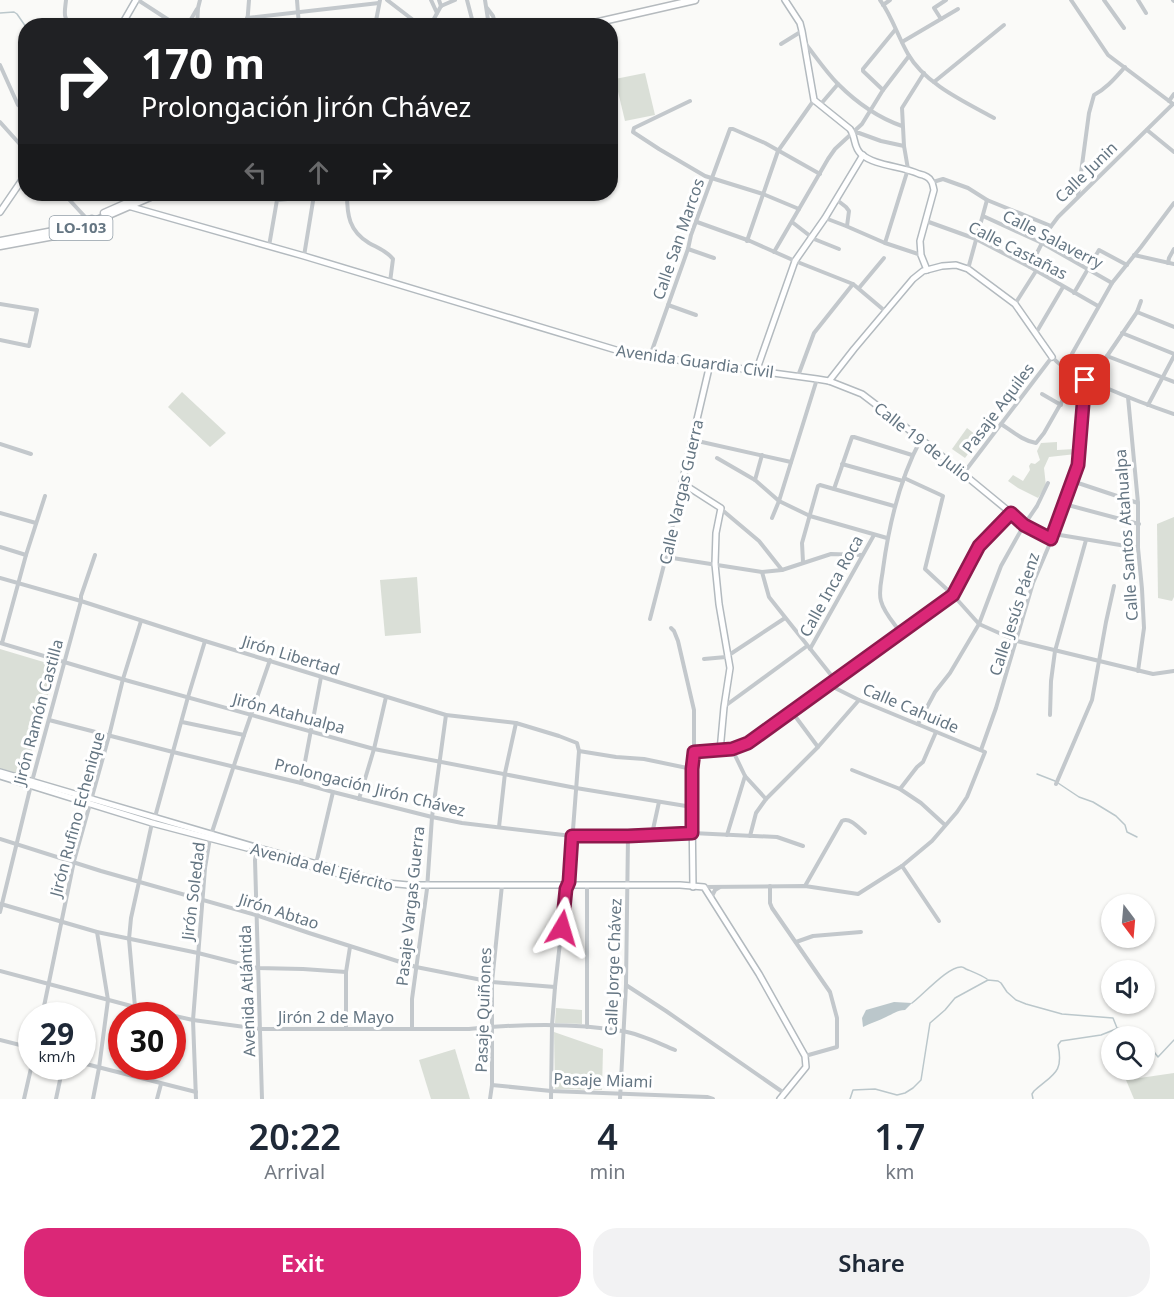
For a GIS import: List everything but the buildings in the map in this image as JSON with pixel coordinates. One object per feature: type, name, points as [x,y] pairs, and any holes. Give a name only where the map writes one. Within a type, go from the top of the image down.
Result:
[{"type":"main road","points":[[616,18],[695,0]]},
{"type":"main road","name":"LO-103","points":[[128,205],[135,201]]},
{"type":"main road","name":"LO-103","points":[[0,246],[65,234],[139,201]]},
{"type":"main road","name":"LO-103","points":[[0,241],[90,222]]},
{"type":"street","points":[[65,18],[66,0]]},
{"type":"street","points":[[126,18],[137,0],[165,18]]},
{"type":"street","points":[[197,18],[200,0]]},
{"type":"street","points":[[249,0],[248,18],[379,1],[376,18]]},
{"type":"street","points":[[297,0],[298,18]]},
{"type":"street","points":[[387,0],[411,18]]},
{"type":"street","points":[[431,0],[437,13]]},
{"type":"street","points":[[439,0],[441,6]]},
{"type":"street","points":[[434,18],[441,6],[455,0]]},
{"type":"street","points":[[467,0],[472,18]]},
{"type":"street","points":[[485,0],[487,18]]},
{"type":"street","points":[[785,0],[800,23],[814,100],[850,129],[855,146],[862,155],[879,163],[908,168],[933,182],[934,190],[920,241],[921,255],[927,270]]},
{"type":"street","points":[[880,0],[909,56],[924,73],[949,93],[994,118]]},
{"type":"street","points":[[883,5],[890,0]]},
{"type":"street","points":[[941,19],[934,8],[946,0]]},
{"type":"street","points":[[1072,0],[1108,55],[1172,103]]},
{"type":"street","points":[[1104,0],[1124,28]]},
{"type":"street","points":[[1138,0],[1146,13]]},
{"type":"street","points":[[487,7],[494,18]]},
{"type":"street","points":[[192,18],[198,8]]},
{"type":"street","points":[[902,42],[958,9]]},
{"type":"street","points":[[934,82],[1004,25]]},
{"type":"street","points":[[882,90],[863,69],[895,30]]},
{"type":"street","points":[[781,44],[802,31]]},
{"type":"street","points":[[805,43],[838,84],[870,110],[902,126]]},
{"type":"street","points":[[774,252],[836,149],[862,124],[882,90],[909,56]]},
{"type":"street","points":[[0,65],[18,105]]},
{"type":"street","points":[[1078,196],[1094,95],[1102,91],[1125,68]]},
{"type":"street","points":[[885,243],[908,168],[902,108],[924,73]]},
{"type":"street","points":[[820,105],[838,84]]},
{"type":"street","name":"Calle Junin","points":[[1030,267],[1051,226],[1078,196],[1147,130],[1172,103],[1174,94]]},
{"type":"street","points":[[747,241],[778,151],[814,100]]},
{"type":"street","points":[[690,101],[634,128],[633,132],[659,150],[705,176],[799,208]]},
{"type":"street","points":[[0,122],[18,141]]},
{"type":"street","name":"Calle San Marcos","points":[[650,356],[730,130],[733,129],[765,143],[778,151]]},
{"type":"street","points":[[1147,130],[1174,152]]},
{"type":"street","points":[[853,133],[904,146]]},
{"type":"street","points":[[778,151],[820,174]]},
{"type":"street","points":[[757,369],[795,261],[837,200],[862,155]]},
{"type":"street","points":[[933,182],[940,179],[947,180],[968,188],[987,200],[1051,226]]},
{"type":"street","points":[[0,213],[18,186]]},
{"type":"street","points":[[837,200],[849,211],[846,226]]},
{"type":"street","points":[[968,268],[987,200]]},
{"type":"street","points":[[70,201],[90,222]]},
{"type":"street","points":[[126,201],[128,205]]},
{"type":"street","points":[[269,246],[277,201]]},
{"type":"street","points":[[304,256],[313,201]]},
{"type":"street","points":[[347,201],[347,214],[354,229],[368,242],[392,258],[390,282]]},
{"type":"street","name":"Avenida Guardia Civil","points":[[128,205],[626,353],[757,369],[829,381]]},
{"type":"street","points":[[1064,368],[1112,283],[1173,205]]},
{"type":"street","name":"Calle Salaverry","points":[[982,216],[1042,243],[1112,283]]},
{"type":"street","points":[[825,218],[921,255]]},
{"type":"street","name":"Calle Castañas","points":[[925,221],[976,239],[1098,306]]},
{"type":"street","points":[[697,222],[852,284],[885,311]]},
{"type":"street","points":[[792,222],[812,237],[839,249]]},
{"type":"street","points":[[688,249],[714,258]]},
{"type":"street","points":[[1168,260],[1174,249]]},
{"type":"street","points":[[1074,293],[1098,250],[1126,265]]},
{"type":"street","points":[[1134,255],[1168,260],[1174,264]]},
{"type":"street","points":[[859,288],[884,258]]},
{"type":"street","points":[[829,381],[913,279],[927,270],[956,265],[968,268],[1016,304],[1052,357],[1064,368],[1088,381],[1174,414]]},
{"type":"street","points":[[1016,304],[1036,271]]},
{"type":"street","points":[[798,376],[814,333],[852,284]]},
{"type":"street","points":[[1036,333],[1063,287]]},
{"type":"street","points":[[1088,381],[1137,312],[1141,301]]},
{"type":"street","points":[[0,304],[37,310],[29,346],[0,340]]},
{"type":"street","points":[[668,305],[696,315]]},
{"type":"street","points":[[1137,312],[1174,327]]},
{"type":"street","points":[[1122,333],[1174,355],[1148,405]]},
{"type":"street","points":[[1107,356],[1174,382]]},
{"type":"street","name":"Pasaje Aquiles","points":[[963,474],[1052,357]]},
{"type":"street","name":"Calle Vargas Guerra","points":[[650,619],[711,364]]},
{"type":"street","points":[[1001,424],[1017,435],[1036,443],[1077,375]]},
{"type":"street","points":[[772,518],[817,379]]},
{"type":"street","name":"Calle 19 de Julio","points":[[829,381],[862,394],[1011,513]]},
{"type":"street","name":"Calle Jesús Páenz","points":[[704,887],[805,886],[858,894],[902,866],[932,841],[967,797],[1017,641],[1033,583],[1054,534],[1078,465],[1088,381]]},
{"type":"street","points":[[1042,394],[1061,405]]},
{"type":"street","name":"Calle Santos Atahualpa","points":[[1128,397],[1138,503],[1138,548],[1144,628],[1138,671]]},
{"type":"street","points":[[834,489],[851,439],[854,437],[912,455]]},
{"type":"street","points":[[901,633],[883,607],[880,596],[887,538],[894,506],[912,455],[921,439]]},
{"type":"street","points":[[693,440],[791,462]]},
{"type":"street","points":[[0,444],[31,454]]},
{"type":"street","points":[[755,480],[762,455]]},
{"type":"street","points":[[717,458],[755,480],[779,501],[810,516],[887,538]]},
{"type":"street","points":[[842,464],[903,479],[944,496],[926,569],[979,624],[1017,641],[1055,651],[1153,674],[1174,672]]},
{"type":"street","points":[[1072,481],[1138,503]]},
{"type":"street","points":[[682,483],[721,508],[759,541],[782,570]]},
{"type":"street","points":[[918,724],[935,692],[956,664],[979,624],[1000,566],[1037,506],[1048,483]]},
{"type":"street","points":[[803,562],[802,543],[818,486],[894,506]]},
{"type":"street","points":[[1,643],[45,496]]},
{"type":"street","points":[[1064,504],[1139,525]]},
{"type":"street","points":[[720,751],[730,668],[715,564],[716,533],[721,508]]},
{"type":"street","points":[[0,513],[36,523]]},
{"type":"street","points":[[694,752],[732,749],[748,743],[953,595],[979,546],[1011,513],[1024,525],[1051,539]]},
{"type":"street","points":[[1054,534],[1138,548]]},
{"type":"street","name":"Calle Inca Roca","points":[[724,707],[809,647],[874,535]]},
{"type":"street","points":[[1050,715],[1055,651],[1086,540]]},
{"type":"street","points":[[0,548],[26,555]]},
{"type":"street","points":[[666,557],[762,572],[782,570],[831,554],[862,555]]},
{"type":"street","name":"Jirón Ramón Castilla","points":[[0,912],[81,596],[95,555]]},
{"type":"street","points":[[762,572],[769,597],[836,680]]},
{"type":"street","name":"Jirón Libertad","points":[[0,578],[446,715],[516,723],[577,743],[579,751]]},
{"type":"street","points":[[1056,784],[1092,700],[1114,586]]},
{"type":"street","points":[[704,659],[728,656],[785,618]]},
{"type":"street","name":"Jirón Rufino Echenique","points":[[45,1002],[74,861],[141,621]]},
{"type":"street","points":[[671,628],[678,641],[694,710],[693,887]]},
{"type":"street","points":[[135,1002],[129,939],[131,918],[172,752],[206,641]]},
{"type":"street","name":"Jirón Atahualpa","points":[[1,643],[374,749],[576,788],[692,807]]},
{"type":"street","name":"Jirón Soledad","points":[[196,1099],[192,1020],[205,868],[211,836],[270,660]]},
{"type":"street","points":[[301,783],[321,677]]},
{"type":"street","name":"Calle Cahuide","points":[[829,685],[983,751]]},
{"type":"street","points":[[359,799],[386,697]]},
{"type":"street","points":[[750,836],[756,813],[766,799],[818,747],[860,700]]},
{"type":"street","points":[[792,712],[818,747]]},
{"type":"street","name":"Pasaje Vargas Guerra","points":[[412,1028],[412,999],[446,715]]},
{"type":"street","name":"Prolongación Jirón Chávez","points":[[49,720],[462,823],[572,836],[692,833],[777,837],[802,846]]},
{"type":"street","points":[[182,722],[244,735]]},
{"type":"street","points":[[499,826],[505,773],[516,723]]},
{"type":"street","points":[[900,789],[923,762],[936,732]]},
{"type":"street","points":[[732,749],[745,776],[766,799]]},
{"type":"street","points":[[551,1099],[555,987],[579,751],[644,759],[692,769]]},
{"type":"street","points":[[852,770],[900,789],[921,803],[945,825]]},
{"type":"street","name":"Avenida del Ejército","points":[[0,774],[383,886],[704,887]]},
{"type":"street","points":[[727,835],[745,776]]},
{"type":"street","points":[[316,864],[333,792]]},
{"type":"street","points":[[652,834],[659,802]]},
{"type":"street","points":[[805,886],[842,821],[849,820],[865,833]]},
{"type":"street","name":"Calle Jorge Chávez","points":[[620,1099],[626,985],[628,836]]},
{"type":"street","name":"Jirón Abtao","points":[[0,839],[256,915],[416,967],[492,982],[555,987]]},
{"type":"street","name":"Avenida Atlántida","points":[[261,850],[255,860],[262,1099]]},
{"type":"street","name":"Avenida del Ejército","points":[[307,863],[375,881],[427,887]]},
{"type":"street","points":[[902,866],[939,921]]},
{"type":"street","points":[[711,898],[715,890],[721,886]]},
{"type":"street","points":[[770,886],[772,908],[832,998],[837,1023],[837,1047],[805,1056]]},
{"type":"street","name":"Pasaje Quiñones","points":[[490,1099],[492,982],[502,887]]},
{"type":"street","points":[[587,887],[587,1027]]},
{"type":"street","points":[[626,985],[666,1011],[782,1096],[806,1067],[805,1056],[759,974],[704,887]]},
{"type":"street","points":[[1,904],[97,932],[258,968],[346,972]]},
{"type":"street","points":[[93,1099],[108,1000],[97,932]]},
{"type":"street","points":[[796,942],[813,936],[861,932]]},
{"type":"street","points":[[346,1029],[346,972],[350,946]]},
{"type":"street","name":"Jirón 2 de Mayo","points":[[0,971],[116,1002]]},
{"type":"street","name":"Jirón 2 de Mayo","points":[[186,1019],[260,1029],[469,1029],[493,1026],[552,1025],[587,1027],[624,1031],[675,1050]]},
{"type":"street","points":[[0,1040],[18,1044]]},
{"type":"street","points":[[96,1067],[196,1092]]},
{"type":"street","points":[[24,1099],[28,1080]]},
{"type":"street","points":[[56,1099],[60,1080]]},
{"type":"street","points":[[158,1099],[161,1084]]},
{"type":"street","name":"Pasaje Miami","points":[[492,1085],[551,1091],[713,1099]]},
{"type":"shaded area","points":[[645,73],[655,115],[625,121],[618,92],[618,78]]},
{"type":"shaded area","points":[[182,392],[226,433],[210,447],[168,407]]},
{"type":"shaded area","points":[[967,428],[980,438],[965,458],[952,449]]},
{"type":"shaded area","points":[[1057,442],[1057,450],[1075,449],[1076,454],[1049,457],[1044,468],[1046,486],[1038,498],[1008,481],[1013,475],[1023,481],[1030,470],[1031,463],[1035,464],[1040,460],[1037,451],[1041,443]]},
{"type":"shaded area","points":[[1174,517],[1174,597],[1172,601],[1158,598],[1157,524]]},
{"type":"shaded area","points":[[417,577],[421,633],[385,636],[380,580]]},
{"type":"shaded area","points":[[0,649],[57,666],[25,776],[0,769]]},
{"type":"shaded area","points":[[894,1002],[912,1003],[905,1010],[897,1011],[863,1027],[862,1018],[866,1010]]},
{"type":"shaded area","points":[[556,1008],[582,1010],[582,1024],[555,1023]]},
{"type":"shaded area","points":[[554,1032],[603,1049],[602,1090],[555,1089]]},
{"type":"shaded area","points":[[455,1049],[470,1099],[431,1099],[419,1060]]},
{"type":"shaded area","points":[[1174,1073],[1174,1099],[1134,1099],[1126,1080],[1155,1080],[1155,1076]]},
{"type":"waterway","points":[[0,13],[14,12],[20,18]]},
{"type":"waterway","points":[[1037,774],[1055,781],[1079,797],[1093,802],[1116,816],[1125,825],[1127,832],[1137,837]]},
{"type":"waterway","points":[[912,1003],[943,976],[957,968],[963,967],[987,979]]},
{"type":"waterway","points":[[850,1099],[853,1090],[875,1089],[897,1095],[913,1088],[921,1080],[930,1023],[955,998],[988,980],[998,981],[1016,1000],[1026,1004],[1062,1014],[1113,1018],[1116,1026]]},
{"type":"waterway","points":[[1033,1099],[1034,1091],[1052,1076],[1058,1067],[1058,1045],[1061,1041],[1101,1035]]},
{"type":"waterway","points":[[1155,1053],[1158,1057],[1174,1040]]},
{"type":"route","points":[[562,928],[566,889],[569,882],[572,836],[692,833],[694,752],[732,749],[748,743],[953,595],[979,546],[1011,513],[1024,525],[1051,539],[1078,465],[1085,380]]}]
